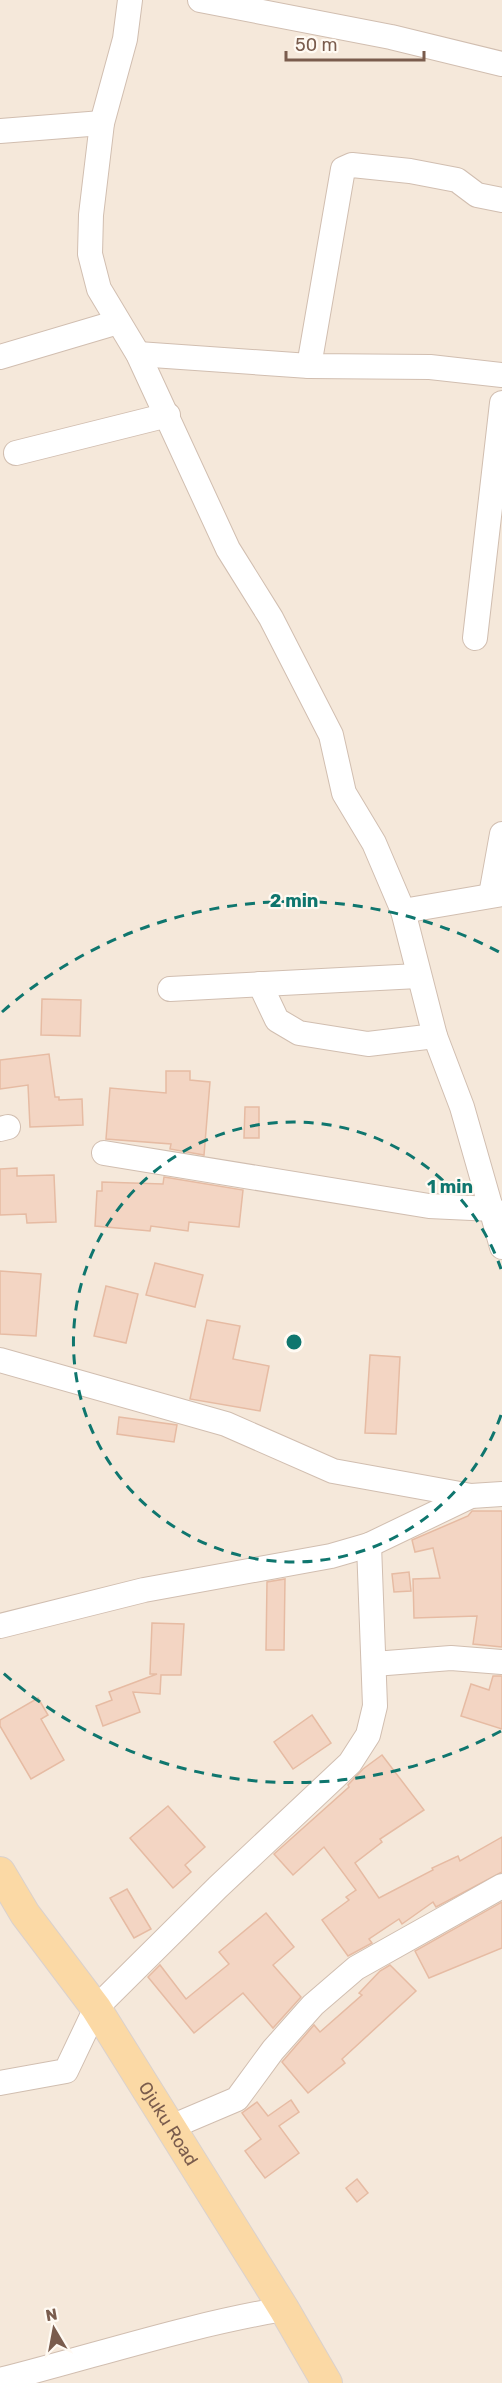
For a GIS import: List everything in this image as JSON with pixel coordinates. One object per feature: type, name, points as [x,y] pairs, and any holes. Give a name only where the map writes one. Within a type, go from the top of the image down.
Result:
[{"type":"main road","name":"Ojuku Road","points":[[0,1872],[25,1914],[96,2008],[284,2309],[327,2383]]},
{"type":"street","points":[[130,0],[125,39],[102,123],[91,215],[90,254],[99,289],[138,354],[228,549],[271,618],[331,735],[344,793],[374,843],[403,911],[435,1036],[462,1107],[502,1247]]},
{"type":"street","points":[[200,0],[391,37],[502,64]]},
{"type":"street","points":[[0,131],[102,123]]},
{"type":"street","points":[[309,366],[343,169],[352,165],[440,176],[457,180],[477,195],[502,200]]},
{"type":"street","points":[[0,357],[118,322]]},
{"type":"street","points":[[138,354],[309,366],[430,367],[502,375]]},
{"type":"street","points":[[476,638],[502,403]]},
{"type":"street","points":[[16,453],[168,415]]},
{"type":"street","points":[[403,911],[497,894],[502,834]]},
{"type":"street","points":[[170,989],[418,976]]},
{"type":"street","points":[[260,984],[277,1020],[299,1033],[368,1044],[435,1036]]},
{"type":"street","points":[[104,1153],[429,1206],[493,1209]]},
{"type":"street","points":[[0,1360],[226,1425],[333,1471],[471,1496],[502,1494]]},
{"type":"street","points":[[0,1626],[144,1590],[331,1556],[369,1545],[471,1496]]},
{"type":"street","points":[[0,2083],[66,2071],[96,2008],[350,1763],[368,1735],[375,1706],[369,1545]]},
{"type":"street","points":[[374,1664],[451,1658],[502,1662]]},
{"type":"street","points":[[171,2127],[237,2099],[273,2050],[313,2005],[356,1968],[502,1886]]},
{"type":"street","points":[[0,2380],[94,2356],[218,2320],[284,2309]]},
{"type":"shaded area","points":[[0,0],[502,0],[502,2383],[0,2383]]},
{"type":"building","points":[[42,999],[81,1000],[80,1036],[41,1035]]},
{"type":"building","points":[[49,1054],[55,1097],[59,1097],[59,1100],[82,1099],[83,1125],[30,1127],[28,1085],[0,1089],[0,1060]]},
{"type":"building","points":[[166,1071],[190,1071],[190,1080],[210,1082],[204,1155],[170,1149],[171,1144],[106,1139],[110,1088],[166,1093]]},
{"type":"building","points":[[245,1107],[259,1107],[259,1138],[244,1138]]},
{"type":"building","points":[[17,1168],[17,1176],[54,1175],[56,1222],[27,1223],[26,1214],[0,1215],[0,1169]]},
{"type":"building","points":[[164,1177],[243,1190],[239,1227],[189,1222],[188,1231],[151,1226],[150,1231],[95,1226],[97,1191],[102,1191],[102,1182],[163,1184]]},
{"type":"building","points":[[155,1263],[203,1275],[195,1307],[146,1295]]},
{"type":"building","points":[[0,1271],[41,1274],[36,1336],[0,1334]]},
{"type":"building","points":[[106,1286],[138,1294],[126,1343],[94,1336]]},
{"type":"building","points":[[207,1320],[240,1326],[233,1359],[269,1366],[260,1411],[190,1399]]},
{"type":"building","points":[[370,1355],[400,1357],[396,1434],[365,1433]]},
{"type":"building","points":[[119,1417],[177,1425],[174,1442],[117,1434]]},
{"type":"building","points":[[472,1511],[502,1511],[502,1647],[473,1644],[477,1616],[414,1618],[413,1579],[440,1578],[433,1548],[415,1552],[412,1540],[468,1516]]},
{"type":"building","points":[[409,1572],[411,1591],[394,1592],[392,1574]]},
{"type":"building","points":[[285,1579],[284,1650],[266,1650],[267,1582]]},
{"type":"building","points":[[152,1623],[184,1624],[181,1675],[161,1675],[160,1694],[133,1692],[140,1712],[103,1726],[96,1706],[112,1700],[109,1692],[157,1674],[150,1674]]},
{"type":"building","points":[[493,1676],[502,1676],[502,1729],[461,1716],[471,1684],[489,1690]]},
{"type":"building","points":[[38,1698],[48,1715],[41,1719],[64,1760],[31,1779],[0,1726],[0,1720]]},
{"type":"building","points":[[312,1715],[331,1743],[293,1769],[274,1742]]},
{"type":"building","points":[[382,1755],[424,1810],[380,1839],[382,1842],[355,1863],[379,1898],[433,1870],[432,1868],[458,1856],[460,1861],[502,1837],[502,1872],[436,1907],[433,1902],[402,1924],[399,1919],[369,1939],[372,1943],[348,1956],[322,1920],[349,1900],[346,1897],[356,1890],[324,1847],[293,1875],[274,1854],[349,1787],[348,1785],[363,1769]]},
{"type":"building","points":[[168,1806],[205,1847],[185,1865],[191,1872],[173,1888],[130,1838]]},
{"type":"building","points":[[127,1889],[151,1929],[134,1938],[110,1898]]},
{"type":"building","points":[[502,1902],[502,1948],[429,1978],[415,1951]]},
{"type":"building","points":[[266,1913],[294,1947],[273,1965],[301,1997],[273,2028],[243,1993],[194,2033],[148,1977],[160,1965],[186,1999],[229,1964],[219,1952]]},
{"type":"building","points":[[390,1965],[416,1991],[342,2059],[345,2063],[308,2093],[282,2062],[314,2025],[320,2032],[362,1995],[359,1993],[380,1971]]},
{"type":"building","points":[[291,2100],[299,2112],[279,2126],[299,2153],[265,2178],[245,2151],[261,2139],[242,2113],[257,2102],[268,2116]]},
{"type":"building","points":[[357,2179],[368,2193],[357,2202],[346,2188]]}]
